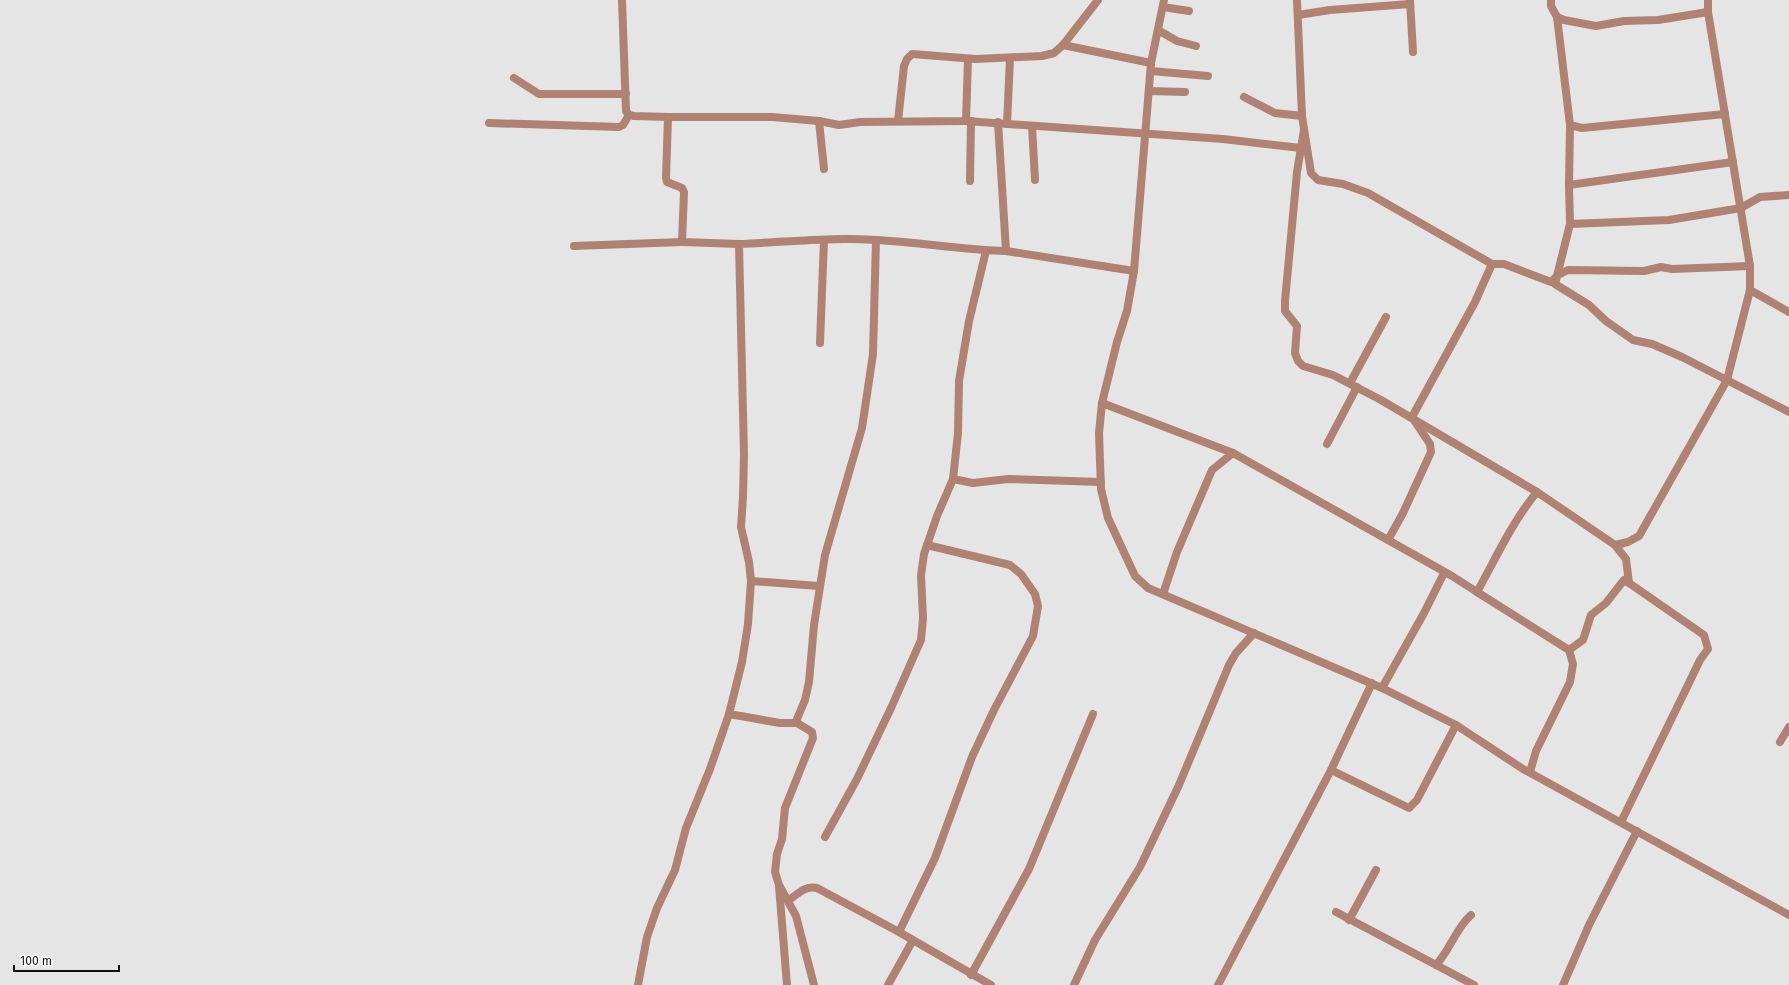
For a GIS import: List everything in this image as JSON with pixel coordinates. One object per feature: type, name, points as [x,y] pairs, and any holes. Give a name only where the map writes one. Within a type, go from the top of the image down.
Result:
[{"type":"street","points":[[622,0],[626,111],[630,115],[668,117],[772,117],[819,120],[839,125],[860,122],[898,121],[998,122],[1007,124],[1146,134],[1301,148]]},
{"type":"street","points":[[898,121],[904,66],[907,59],[912,54],[968,59],[1042,56],[1054,53],[1063,45],[1098,0]]},
{"type":"street","points":[[1297,0],[1302,116],[1311,173],[1318,180],[1344,184],[1368,193],[1492,264],[1504,264],[1551,282],[1558,275],[1568,270],[1644,271],[1661,267],[1672,269],[1750,266]]},
{"type":"street","points":[[1551,0],[1551,6],[1558,16],[1564,20],[1596,26],[1624,21],[1658,20],[1708,12]]},
{"type":"street","points":[[1615,545],[1628,542],[1639,536],[1727,380],[1750,290],[1750,266],[1708,12],[1708,0]]},
{"type":"street","points":[[1298,15],[1330,10],[1410,2],[1413,52]]},
{"type":"street","points":[[1189,11],[1164,4],[1158,30],[1151,67],[1134,272],[1127,311],[1117,342],[1102,403],[1099,433],[1101,489],[1108,518],[1135,576],[1148,588],[1372,683],[1456,726],[1530,772],[1789,915]]},
{"type":"street","points":[[1558,16],[1570,126],[1570,224],[1555,284],[1589,305],[1606,321],[1633,340],[1652,344],[1789,412]]},
{"type":"street","points":[[1158,30],[1177,41],[1196,46]]},
{"type":"street","points":[[1063,45],[1151,67],[1208,76]]},
{"type":"street","points":[[1007,124],[1010,58]]},
{"type":"street","points":[[968,59],[970,182]]},
{"type":"street","points":[[514,78],[539,94],[626,94]]},
{"type":"street","points":[[1149,91],[1185,92]]},
{"type":"street","points":[[1244,97],[1275,113],[1302,116]]},
{"type":"street","points":[[1570,126],[1582,128],[1725,114]]},
{"type":"street","points":[[489,123],[619,127],[630,115]]},
{"type":"street","points":[[668,117],[666,178],[667,182],[682,188],[684,192],[682,242]]},
{"type":"street","points":[[819,120],[824,169]]},
{"type":"street","points":[[998,122],[1006,251]]},
{"type":"street","points":[[1032,126],[1035,180]]},
{"type":"street","points":[[1304,130],[1285,301],[1285,311],[1297,326],[1295,353],[1298,361],[1303,366],[1333,374],[1412,417],[1537,492],[1615,545],[1626,559],[1629,583]]},
{"type":"street","points":[[1569,185],[1733,162]]},
{"type":"street","points":[[1570,224],[1669,220],[1740,208],[1760,197],[1789,195]]},
{"type":"street","points":[[574,246],[682,242],[738,244],[824,240],[876,240],[986,251],[1006,251],[1134,272]]},
{"type":"street","points":[[820,343],[824,240]]},
{"type":"street","points":[[797,723],[809,682],[814,625],[825,555],[862,428],[873,354],[876,240]]},
{"type":"street","points":[[638,985],[646,937],[657,908],[675,870],[686,828],[710,769],[729,714],[742,662],[748,624],[751,581],[749,562],[740,527],[743,503],[744,454],[738,244]]},
{"type":"street","points":[[825,837],[857,779],[921,640],[923,618],[921,576],[927,545],[953,479],[958,433],[958,381],[969,321],[986,251]]},
{"type":"street","points":[[1412,417],[1475,302],[1492,264]]},
{"type":"street","points":[[1750,290],[1789,312]]},
{"type":"street","points":[[1327,444],[1353,385],[1386,317]]},
{"type":"street","points":[[1102,403],[1233,453],[1444,573],[1452,576],[1569,650],[1572,664],[1570,682],[1536,752],[1530,772]]},
{"type":"street","points":[[1388,540],[1403,513],[1431,452],[1430,444],[1412,417]]},
{"type":"street","points":[[1163,594],[1177,552],[1212,470],[1233,453]]},
{"type":"street","points":[[953,479],[973,483],[1008,479],[1101,482]]},
{"type":"street","points":[[1477,592],[1508,534],[1537,492]]},
{"type":"street","points":[[899,932],[935,858],[972,757],[994,710],[1033,636],[1038,606],[1035,594],[1016,568],[1010,565],[927,545]]},
{"type":"street","points":[[1382,688],[1424,613],[1444,573]]},
{"type":"street","points":[[1569,650],[1583,640],[1591,615],[1606,603],[1624,580],[1704,634],[1708,649],[1700,660],[1621,822]]},
{"type":"street","points":[[751,581],[820,586]]},
{"type":"street","points":[[1074,985],[1095,940],[1144,860],[1179,785],[1229,665],[1236,653],[1254,633]]},
{"type":"street","points":[[1218,985],[1331,770],[1372,683]]},
{"type":"street","points":[[729,714],[780,723],[797,723],[812,732],[813,738],[785,808],[782,839],[777,854],[775,872],[779,885],[787,985]]},
{"type":"street","points":[[971,974],[1030,869],[1093,714]]},
{"type":"street","points":[[1331,770],[1409,808],[1417,800],[1456,726]]},
{"type":"street","points":[[1780,742],[1789,727]]},
{"type":"street","points":[[1563,985],[1589,925],[1637,831]]},
{"type":"street","points":[[1349,920],[1376,870]]},
{"type":"street","points":[[779,885],[796,916],[814,985]]},
{"type":"street","points":[[788,900],[811,886],[817,888],[899,932],[991,985]]},
{"type":"street","points":[[1336,912],[1349,920],[1388,938],[1474,985]]},
{"type":"street","points":[[1436,965],[1446,954],[1465,920],[1471,915]]},
{"type":"street","points":[[888,985],[912,940]]}]
